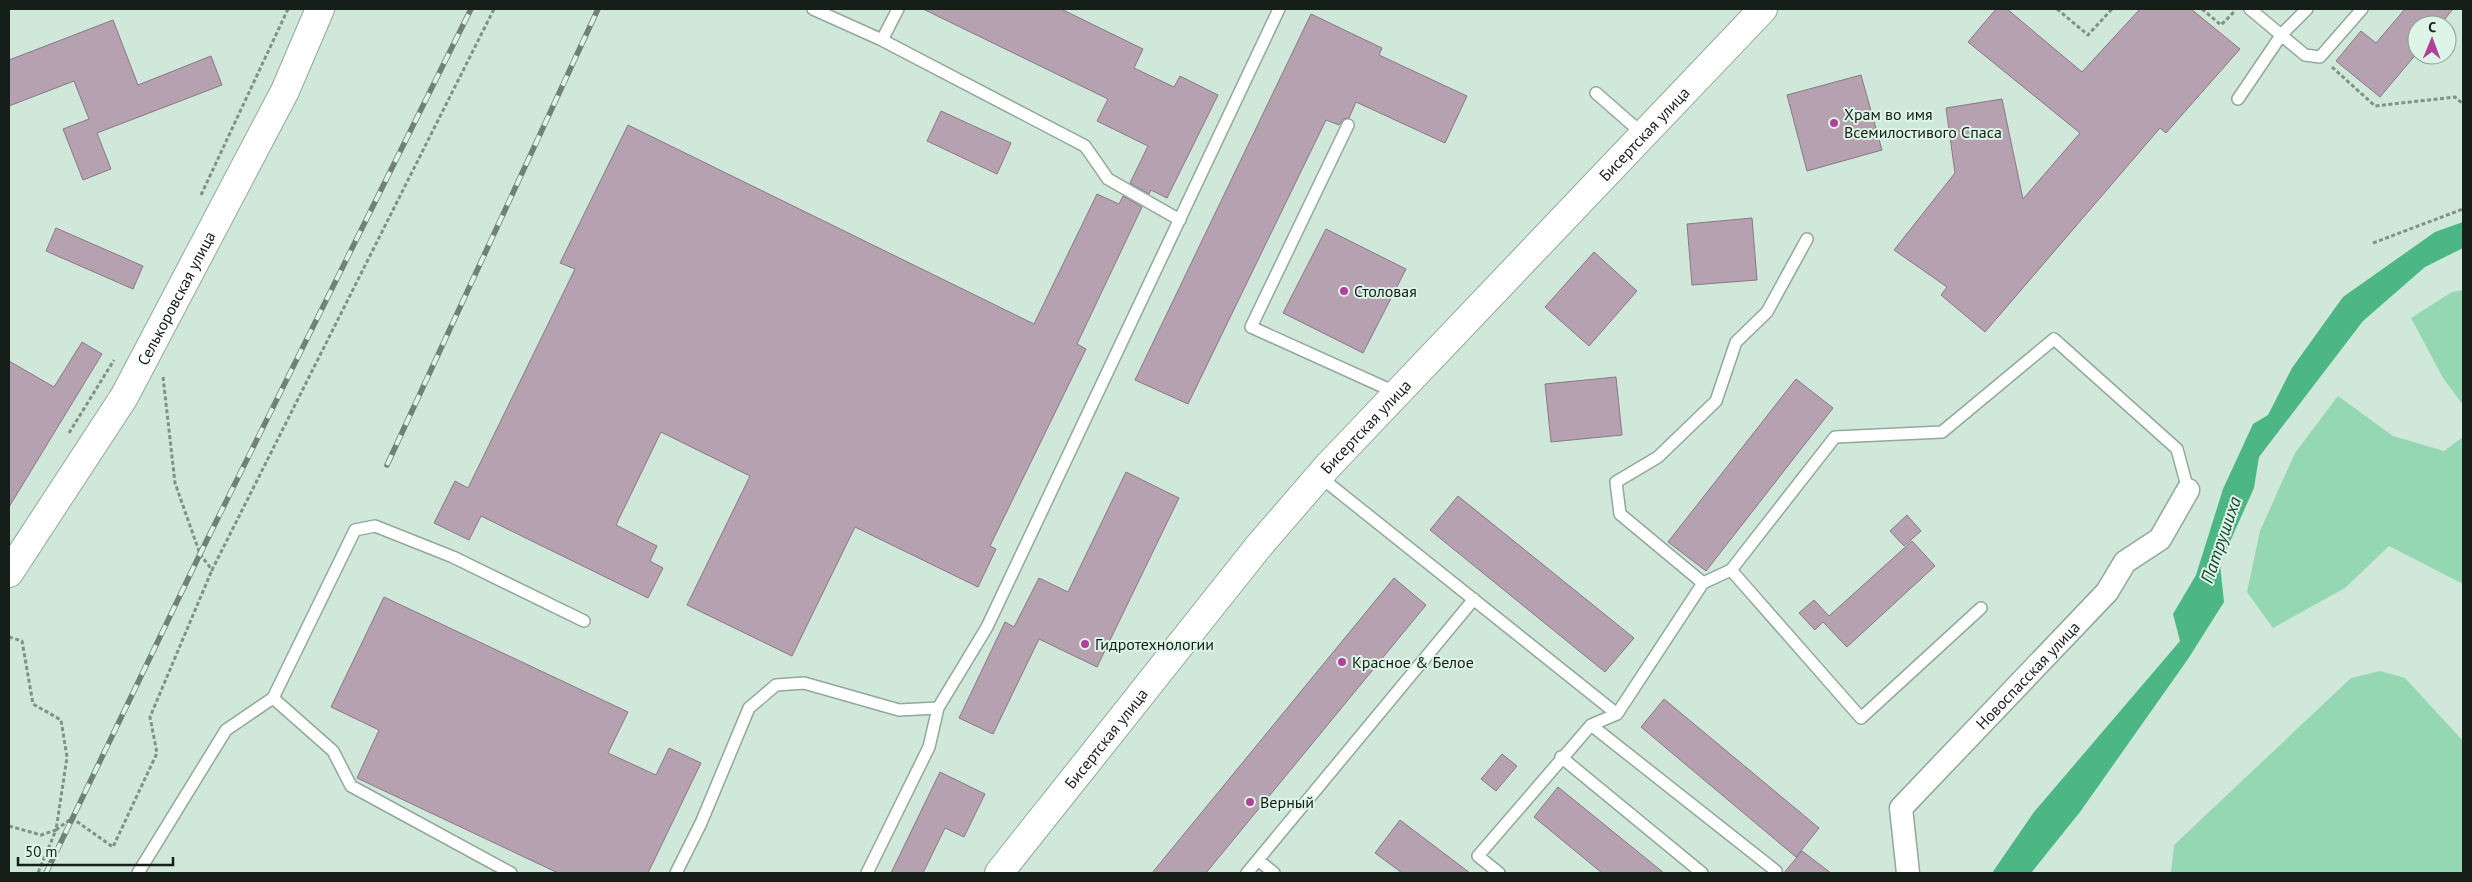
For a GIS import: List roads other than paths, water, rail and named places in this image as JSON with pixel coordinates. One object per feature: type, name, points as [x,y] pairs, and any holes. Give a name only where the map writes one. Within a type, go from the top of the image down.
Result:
[{"type":"main road","name":"Селькоровская улица","points":[[9,572],[124,397],[285,91],[320,9]]},
{"type":"main road","name":"Бисертская улица","points":[[1007,868],[1258,547],[1319,476],[1763,9]]},
{"type":"street","name":"Новоспасская улица","points":[[1908,873],[1901,808],[2107,592],[2125,562],[2160,539],[2188,490]]},
{"type":"lane","points":[[812,9],[882,40],[1085,146],[1108,179],[1180,220]]},
{"type":"lane","points":[[882,40],[898,9]]},
{"type":"lane","points":[[866,873],[929,747],[938,708],[987,627],[1279,9]]},
{"type":"lane","points":[[2250,9],[2305,55],[2320,57],[2362,9]]},
{"type":"lane","points":[[2238,99],[2282,34],[2307,9]]},
{"type":"lane","points":[[1596,93],[1644,135]]},
{"type":"lane","points":[[1348,125],[1251,327],[1398,393]]},
{"type":"lane","points":[[1703,583],[1620,514],[1616,482],[1658,457],[1716,401],[1736,342],[1767,312],[1807,238]]},
{"type":"lane","points":[[1499,873],[1478,856],[1591,725],[1618,714],[1703,583],[1731,570],[1835,437],[1942,432],[2054,338],[2177,449],[2188,490]]},
{"type":"lane","points":[[1319,476],[1618,714]]},
{"type":"lane","points":[[138,873],[226,730],[274,698],[355,530],[375,526],[453,557],[584,621]]},
{"type":"lane","points":[[1731,570],[1861,718],[1981,608]]},
{"type":"lane","points":[[1247,873],[1474,599]]},
{"type":"lane","points":[[676,873],[701,823],[749,708],[776,685],[804,683],[899,710],[938,708]]},
{"type":"lane","points":[[274,698],[334,751],[351,786],[511,873]]},
{"type":"lane","points":[[1591,725],[1776,871],[1775,873]]},
{"type":"lane","points":[[1562,757],[1702,873]]},
{"type":"lane","points":[[1258,860],[1274,873]]},
{"type":"water","name":"Патрушиха","points":[[2463,222],[2463,248],[2425,267],[2363,321],[2259,457],[2254,488],[2220,564],[2224,602],[2188,659],[2080,812],[2031,873],[1992,873],[2034,812],[2180,641],[2173,614],[2196,575],[2223,489],[2253,424],[2268,415],[2292,368],[2343,297],[2435,232]]},
{"type":"railway","points":[[46,873],[200,554],[471,9]]},
{"type":"railway","points":[[387,465],[598,9]]},
{"type":"place","name":"Храм во имя Всемилостивого Спаса","points":[[1834,123]]},
{"type":"place","name":"Столовая","points":[[1344,291]]},
{"type":"place","name":"Гидротехнологии","points":[[1085,644]]},
{"type":"place","name":"Красное & Белое","points":[[1342,662]]},
{"type":"place","name":"Верный","points":[[1250,802]]}]
